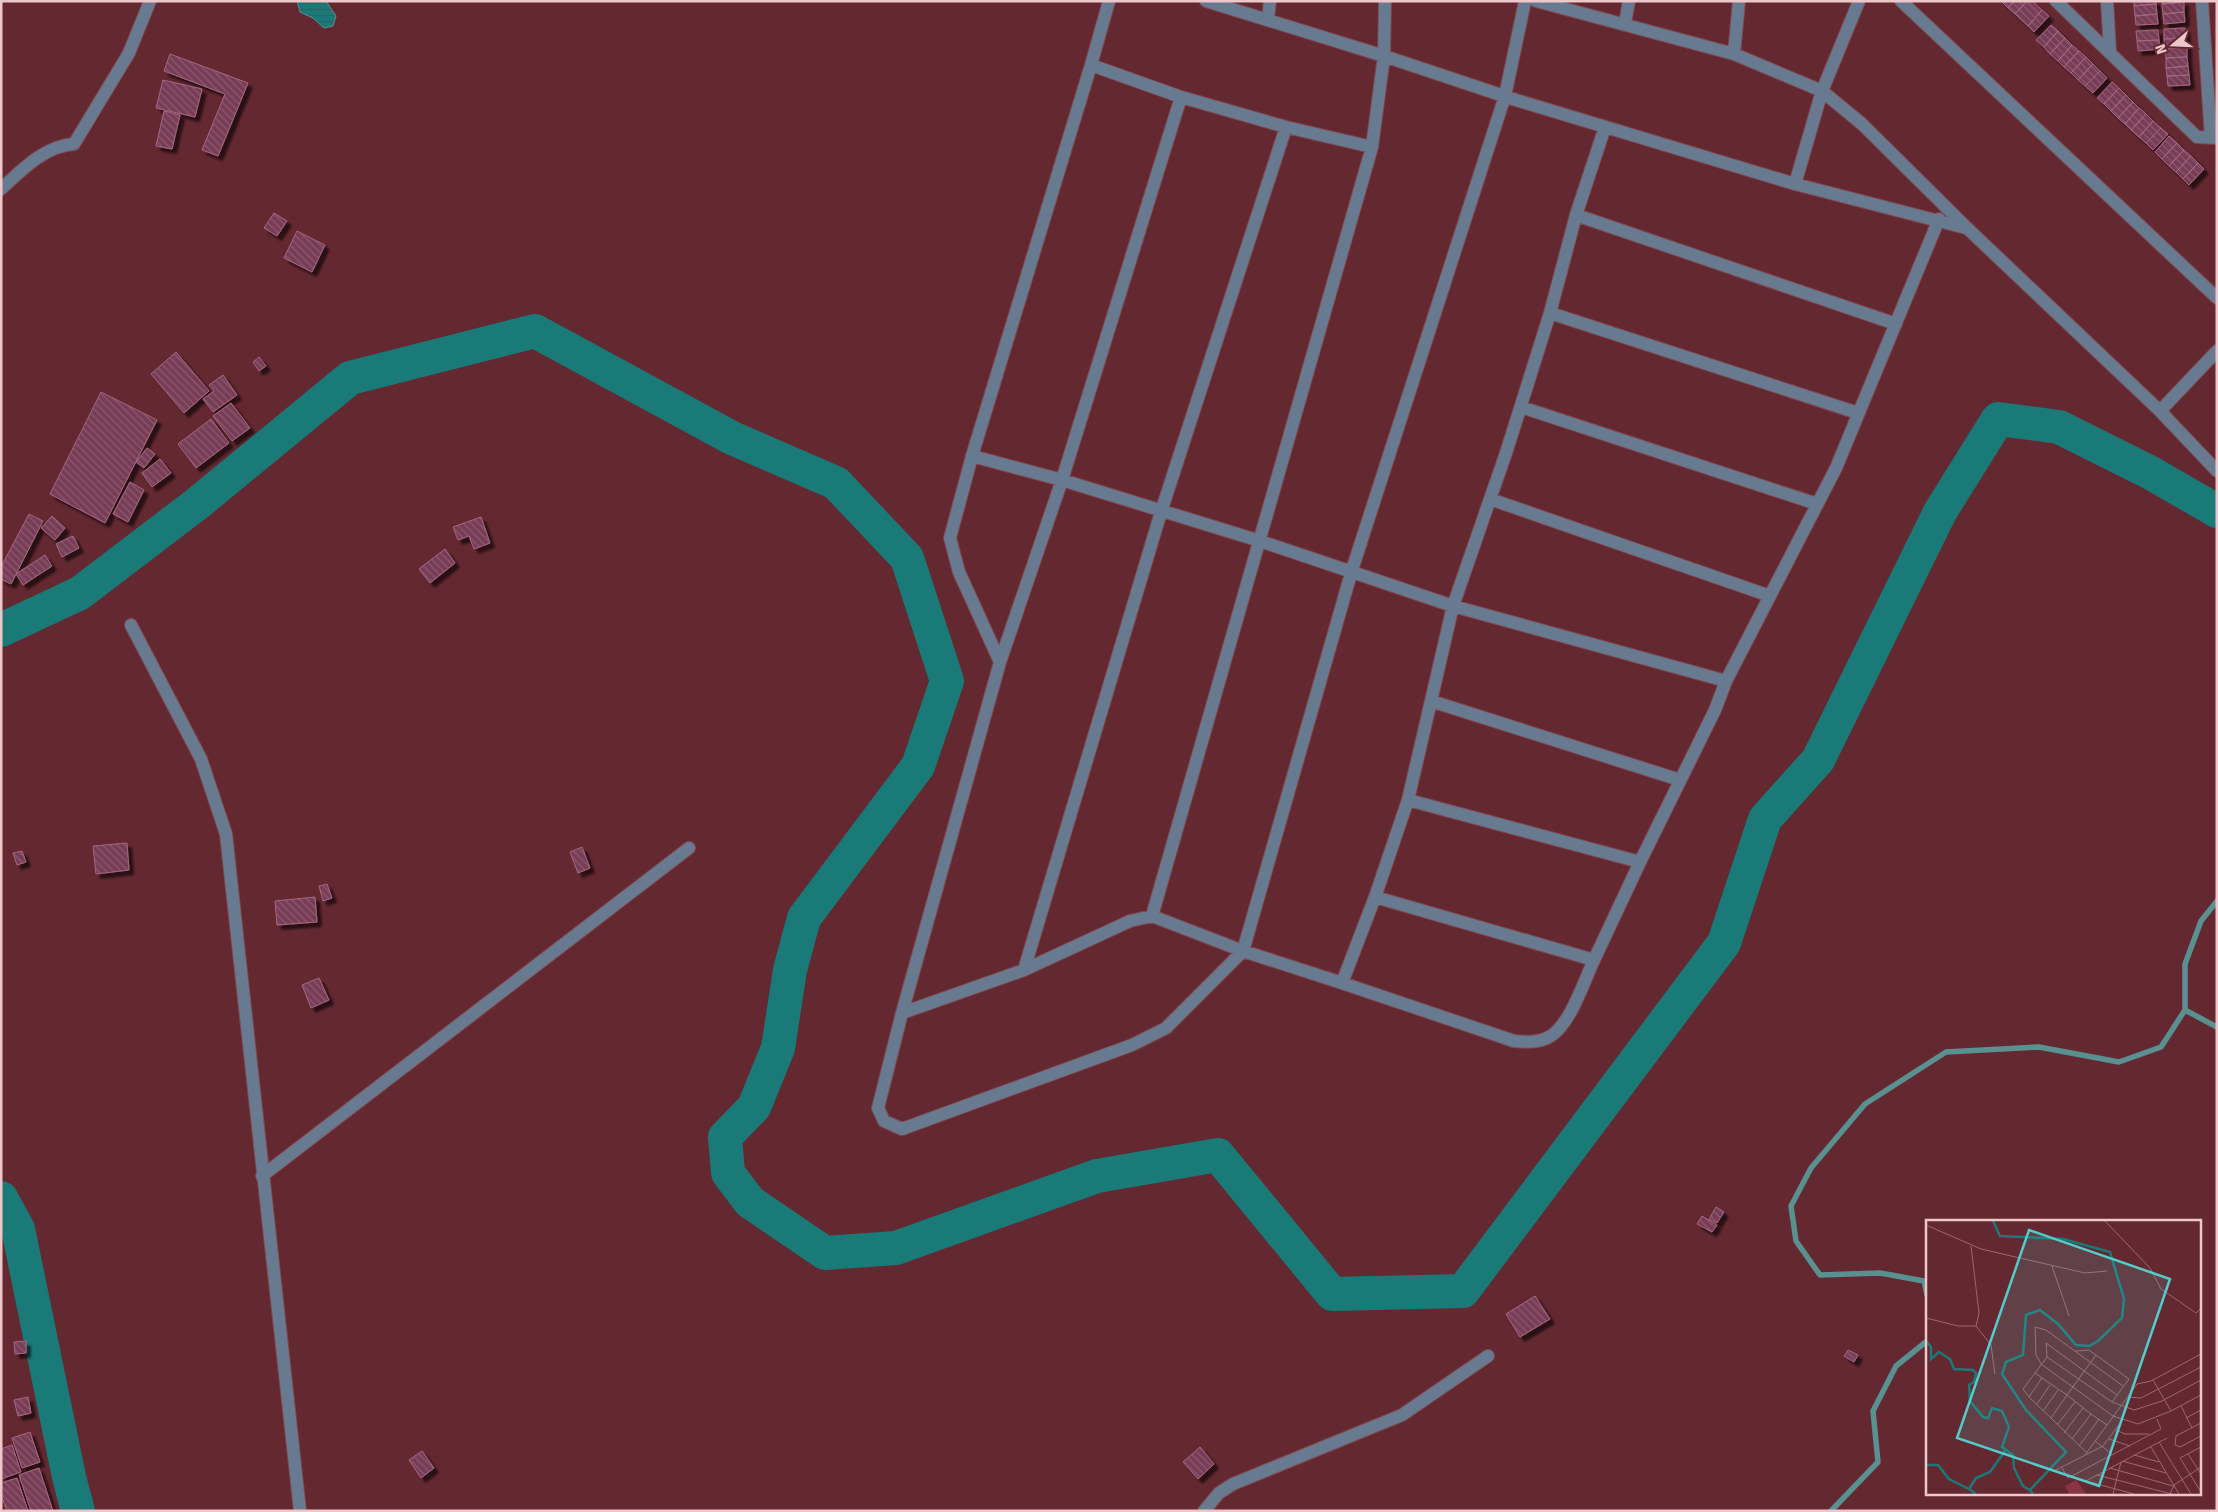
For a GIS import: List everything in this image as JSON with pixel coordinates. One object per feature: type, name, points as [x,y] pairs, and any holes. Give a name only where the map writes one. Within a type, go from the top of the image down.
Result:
[{"type":"street","points":[[1,189],[28,163],[57,147],[74,144],[129,53],[150,1]]},
{"type":"street","points":[[1000,662],[959,572],[950,538],[972,456],[1109,1]]},
{"type":"street","points":[[1206,1],[1268,19],[1505,96],[1795,184],[1967,228]]},
{"type":"street","points":[[1268,19],[1270,1]]},
{"type":"street","points":[[1152,916],[1372,147],[1384,56],[1385,1]]},
{"type":"street","points":[[1181,97],[1062,480],[1000,662],[902,1014],[878,1108],[884,1121],[902,1128],[1132,1045],[1166,1028],[1243,951],[1352,570],[1505,96],[1525,1]]},
{"type":"street","points":[[1536,1],[1734,54],[1822,91],[1862,124],[1967,228],[2160,411],[2217,471]]},
{"type":"street","points":[[1625,24],[1629,1]]},
{"type":"street","points":[[1734,54],[1739,1]]},
{"type":"street","points":[[1795,184],[1822,91],[1859,1]]},
{"type":"street","points":[[1901,1],[2217,298]]},
{"type":"street","points":[[2056,1],[2110,51],[2197,137],[2214,138],[2202,1]]},
{"type":"street","points":[[2107,1],[2110,51]]},
{"type":"street","points":[[1091,65],[1181,97],[1286,127],[1372,147]]},
{"type":"street","points":[[1024,970],[1161,512],[1286,127]]},
{"type":"street","points":[[1342,983],[1375,897],[1408,800],[1453,606],[1521,407],[1550,313],[1576,215],[1605,127]]},
{"type":"street","points":[[1576,215],[1896,324]]},
{"type":"street","points":[[902,1014],[1024,970],[1130,921],[1152,916],[1243,951],[1514,1041],[1534,1042],[1550,1037],[1567,1019],[1640,862],[1715,710],[1726,681],[1836,468],[1939,220]]},
{"type":"street","points":[[1550,313],[1858,413]]},
{"type":"street","points":[[2160,411],[2217,351]]},
{"type":"street","points":[[1521,407],[1817,504]]},
{"type":"street","points":[[972,456],[1062,480],[1260,541],[1352,570],[1453,606],[1726,681]]},
{"type":"street","points":[[1490,499],[1770,596]]},
{"type":"street","points":[[131,625],[201,759],[226,834],[300,1511]]},
{"type":"street","points":[[1431,701],[1680,780]]},
{"type":"street","points":[[1408,800],[1640,862]]},
{"type":"street","points":[[262,1176],[690,848]]},
{"type":"street","points":[[1375,897],[1594,960]]},
{"type":"street","points":[[1204,1511],[1219,1493],[1233,1484],[1402,1415],[1488,1356]]},
{"type":"water","points":[[297,1],[326,1],[336,16],[333,26],[324,28],[313,18],[300,12]]},
{"type":"building","points":[[2001,1],[2014,1],[2008,8]]},
{"type":"building","points":[[2014,1],[2027,1],[2015,14],[2008,8]]},
{"type":"building","points":[[2027,1],[2032,1],[2042,10],[2028,26],[2015,14]]},
{"type":"building","points":[[2134,1],[2156,1],[2156,4],[2134,6]]},
{"type":"building","points":[[2162,1],[2184,1],[2184,2],[2162,4]]},
{"type":"building","points":[[2184,2],[2184,12],[2163,14],[2162,4]]},
{"type":"building","points":[[2156,4],[2157,14],[2135,16],[2134,6]]},
{"type":"building","points":[[2042,10],[2049,16],[2034,32],[2028,26]]},
{"type":"building","points":[[2184,12],[2185,22],[2164,24],[2163,14]]},
{"type":"building","points":[[2157,14],[2158,24],[2136,25],[2135,16]]},
{"type":"building","points":[[2051,25],[2058,31],[2044,47],[2036,40]]},
{"type":"building","points":[[2185,28],[2186,38],[2164,39],[2164,29]]},
{"type":"building","points":[[2158,30],[2159,40],[2137,41],[2136,31]]},
{"type":"building","points":[[2058,31],[2065,38],[2050,54],[2044,47]]},
{"type":"building","points":[[2065,38],[2072,45],[2058,61],[2050,54]]},
{"type":"building","points":[[2186,38],[2187,47],[2165,49],[2164,39]]},
{"type":"building","points":[[2159,40],[2160,49],[2138,51],[2137,41]]},
{"type":"building","points":[[2072,45],[2079,51],[2064,67],[2058,61]]},
{"type":"building","points":[[2187,47],[2187,57],[2166,58],[2165,49]]},
{"type":"building","points":[[2079,51],[2086,57],[2071,73],[2064,67]]},
{"type":"building","points":[[170,54],[248,83],[218,156],[202,150],[225,94],[164,71]]},
{"type":"building","points":[[2086,57],[2093,64],[2078,80],[2071,73]]},
{"type":"building","points":[[2187,57],[2188,66],[2166,68],[2166,58]]},
{"type":"building","points":[[2093,64],[2100,71],[2085,86],[2078,80]]},
{"type":"building","points":[[2188,66],[2189,75],[2167,76],[2166,68]]},
{"type":"building","points":[[2100,71],[2107,78],[2093,93],[2085,86]]},
{"type":"building","points":[[2189,75],[2190,85],[2168,86],[2167,76]]},
{"type":"building","points":[[163,80],[202,89],[195,117],[156,108]]},
{"type":"building","points":[[2112,82],[2119,88],[2104,104],[2097,98]]},
{"type":"building","points":[[2119,88],[2126,95],[2111,111],[2104,104]]},
{"type":"building","points":[[2126,95],[2133,102],[2118,118],[2111,111]]},
{"type":"building","points":[[2133,102],[2139,108],[2125,124],[2118,118]]},
{"type":"building","points":[[2139,108],[2146,114],[2131,130],[2125,124]]},
{"type":"building","points":[[164,111],[180,115],[172,149],[156,146]]},
{"type":"building","points":[[2146,114],[2153,121],[2139,137],[2131,130]]},
{"type":"building","points":[[2153,121],[2161,128],[2146,143],[2139,137]]},
{"type":"building","points":[[2161,128],[2168,134],[2153,150],[2146,143]]},
{"type":"building","points":[[2169,136],[2177,143],[2162,159],[2155,152]]},
{"type":"building","points":[[2177,143],[2184,150],[2169,166],[2162,159]]},
{"type":"building","points":[[2184,150],[2191,156],[2176,172],[2169,166]]},
{"type":"building","points":[[2191,156],[2198,163],[2183,179],[2176,172]]},
{"type":"building","points":[[2198,163],[2204,169],[2189,185],[2183,179]]},
{"type":"building","points":[[274,213],[287,221],[277,236],[264,228]]},
{"type":"building","points":[[297,231],[325,245],[312,272],[284,258]]},
{"type":"building","points":[[176,352],[209,391],[184,413],[151,374]]},
{"type":"building","points":[[259,357],[266,366],[259,371],[253,362]]},
{"type":"building","points":[[223,375],[237,395],[213,412],[203,399],[214,391],[209,385]]},
{"type":"building","points":[[101,392],[157,420],[105,523],[50,494]]},
{"type":"building","points":[[231,403],[250,428],[232,441],[213,416]]},
{"type":"building","points":[[211,419],[229,443],[196,468],[178,444]]},
{"type":"building","points":[[147,448],[155,454],[144,468],[136,462]]},
{"type":"building","points":[[160,459],[171,473],[152,487],[142,473]]},
{"type":"building","points":[[130,482],[144,490],[128,522],[113,514]]},
{"type":"building","points":[[29,514],[43,521],[11,584],[1,579],[1,567]]},
{"type":"building","points":[[52,516],[65,528],[55,540],[41,528]]},
{"type":"building","points":[[481,517],[490,543],[474,549],[469,536],[458,540],[453,527]]},
{"type":"building","points":[[73,536],[79,548],[62,557],[56,544]]},
{"type":"building","points":[[445,549],[455,563],[430,583],[419,569]]},
{"type":"building","points":[[45,555],[52,566],[23,585],[16,574]]},
{"type":"building","points":[[127,843],[129,870],[96,874],[93,846]]},
{"type":"building","points":[[582,847],[590,868],[578,873],[570,852]]},
{"type":"building","points":[[22,851],[26,862],[17,865],[13,853]]},
{"type":"building","points":[[327,884],[332,898],[323,901],[319,886]]},
{"type":"building","points":[[315,897],[317,922],[277,925],[275,901]]},
{"type":"building","points":[[319,978],[329,1000],[311,1008],[302,985]]},
{"type":"building","points":[[1716,1207],[1724,1212],[1717,1223],[1709,1219]]},
{"type":"building","points":[[1702,1216],[1717,1225],[1712,1232],[1697,1224]]},
{"type":"building","points":[[1535,1296],[1550,1319],[1520,1337],[1506,1314]]},
{"type":"building","points":[[26,1341],[26,1353],[15,1354],[14,1342]]},
{"type":"building","points":[[1848,1350],[1858,1355],[1854,1362],[1844,1356]]},
{"type":"building","points":[[28,1397],[31,1413],[18,1416],[14,1400]]},
{"type":"building","points":[[30,1432],[40,1462],[22,1468],[12,1438]]},
{"type":"building","points":[[12,1445],[21,1472],[1,1479],[1,1449]]},
{"type":"building","points":[[1200,1447],[1214,1464],[1198,1479],[1183,1462]]},
{"type":"building","points":[[422,1451],[434,1468],[421,1478],[409,1460]]},
{"type":"building","points":[[39,1468],[53,1511],[31,1511],[19,1475]]},
{"type":"building","points":[[17,1478],[28,1511],[7,1511],[1,1495],[1,1483]]},
{"type":"waterway","points":[[1,630],[80,593],[198,503],[350,378],[535,331],[732,438],[836,483],[907,558],[947,681],[918,766],[804,918],[790,970],[778,1048],[754,1107],[725,1137],[728,1173],[750,1202],[825,1253],[896,1248],[1097,1176],[1218,1155],[1332,1294],[1463,1291],[1724,943],[1765,819],[1818,760],[1940,512],[1998,419],[2059,427],[2151,473],[2217,511]]},
{"type":"waterway","points":[[1926,1290],[1924,1281],[1880,1273],[1820,1275],[1796,1241],[1791,1206],[1811,1168],[1865,1104],[1946,1052],[2039,1047],[2119,1062],[2161,1047],[2185,1010],[2185,964],[2201,921],[2217,901]]},
{"type":"waterway","points":[[2185,1010],[2217,1027]]},
{"type":"waterway","points":[[1,1198],[18,1229],[69,1477],[78,1511]]},
{"type":"waterway","points":[[1831,1511],[1878,1462],[1873,1411],[1896,1366],[1926,1342]]}]
